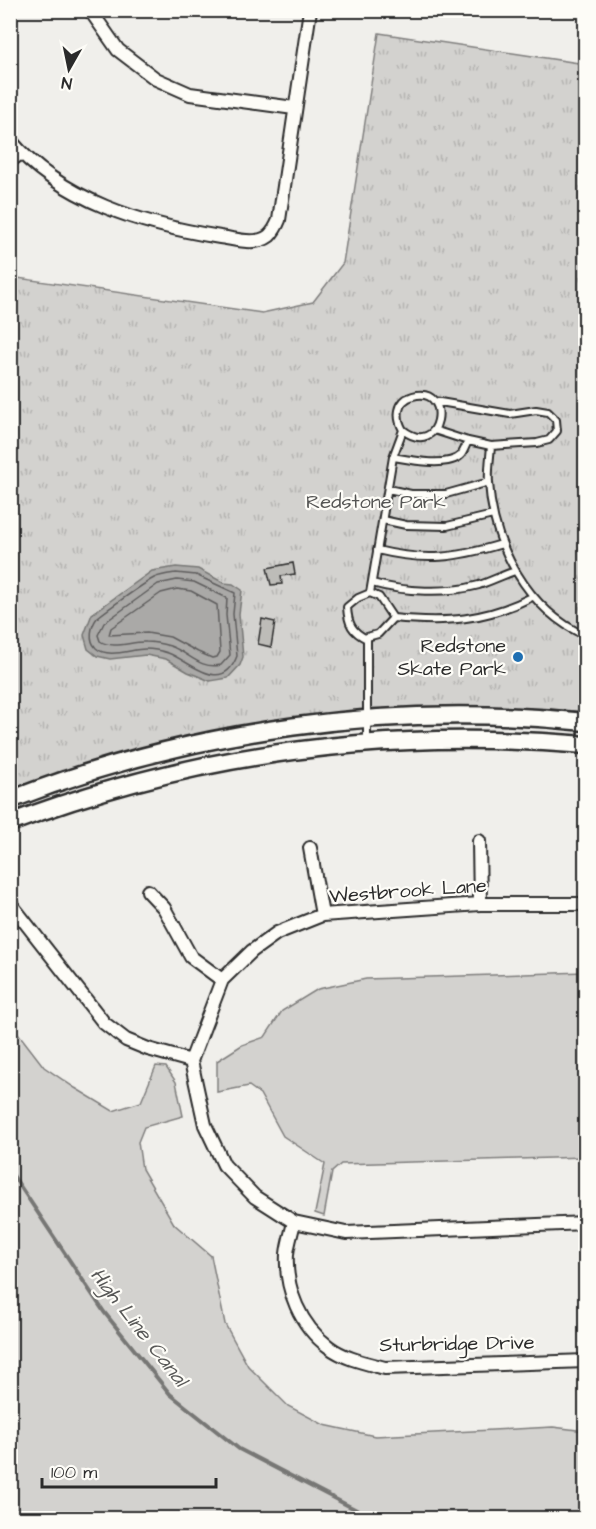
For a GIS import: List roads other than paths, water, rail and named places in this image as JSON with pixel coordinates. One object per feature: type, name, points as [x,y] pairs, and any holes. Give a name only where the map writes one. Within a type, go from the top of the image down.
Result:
[{"type":"street","points":[[90,10],[118,50],[156,79],[190,94],[294,108]]},
{"type":"street","points":[[10,140],[21,153],[63,185],[118,213],[183,231],[253,242],[269,236],[279,220],[310,10]]},
{"type":"street","points":[[10,161],[21,153]]},
{"type":"street","points":[[10,800],[64,779],[169,749],[290,727],[367,719],[465,716],[585,722]]},
{"type":"street","points":[[10,823],[78,799],[208,765],[277,752],[367,742],[465,739],[585,745]]},
{"type":"street","points":[[479,841],[480,904]]},
{"type":"street","points":[[310,848],[322,915]]},
{"type":"street","points":[[148,891],[164,908],[191,957],[222,980]]},
{"type":"street","points":[[10,903],[104,1023],[126,1040],[191,1062],[205,1125],[224,1165],[255,1197],[294,1222],[346,1233],[585,1223]]},
{"type":"street","name":"Westbrook Lane","points":[[191,1062],[222,980],[252,951],[277,933],[322,915],[480,904],[585,904]]},
{"type":"street","name":"Sturbridge Drive","points":[[294,1222],[287,1253],[290,1292],[307,1326],[329,1348],[354,1360],[385,1368],[585,1361]]},
{"type":"lane","points":[[434,401],[439,413],[439,421],[434,430],[420,437],[409,435],[403,430],[398,422],[398,412],[403,402],[410,397],[420,395],[434,401],[510,414],[536,410],[548,412],[555,420],[557,431],[549,440],[537,443],[491,446],[434,430]]},
{"type":"lane","points":[[370,593],[393,457],[403,430]]},
{"type":"lane","points":[[393,457],[417,462],[450,461],[461,455],[468,441]]},
{"type":"lane","points":[[491,446],[489,482],[493,515],[514,571],[532,597],[572,630],[585,636]]},
{"type":"lane","points":[[388,489],[411,494],[446,494],[489,482]]},
{"type":"lane","points":[[383,520],[406,525],[447,526],[493,515]]},
{"type":"lane","points":[[377,550],[399,555],[445,558],[467,555],[502,544]]},
{"type":"lane","points":[[372,583],[413,591],[460,588],[479,585],[514,571]]},
{"type":"lane","points":[[367,639],[354,633],[348,620],[347,607],[358,598],[370,593],[379,597],[393,618]]},
{"type":"lane","points":[[393,618],[433,622],[461,620],[514,606],[532,597]]},
{"type":"lane","points":[[367,639],[367,637],[378,634],[393,618]]},
{"type":"lane","points":[[367,639],[367,742]]},
{"type":"water","points":[[176,567],[198,569],[242,590],[239,614],[243,657],[240,665],[228,678],[210,681],[166,659],[146,655],[110,659],[97,656],[88,649],[84,635],[92,614],[152,571]]},
{"type":"waterway","name":"High Line Canal","points":[[10,1171],[104,1312],[170,1394],[239,1449],[372,1518]]},
{"type":"place","name":"Redstone Skate Park","points":[[518,657]]},
{"type":"park label","name":"Redstone Park","points":[[376,502]]}]
